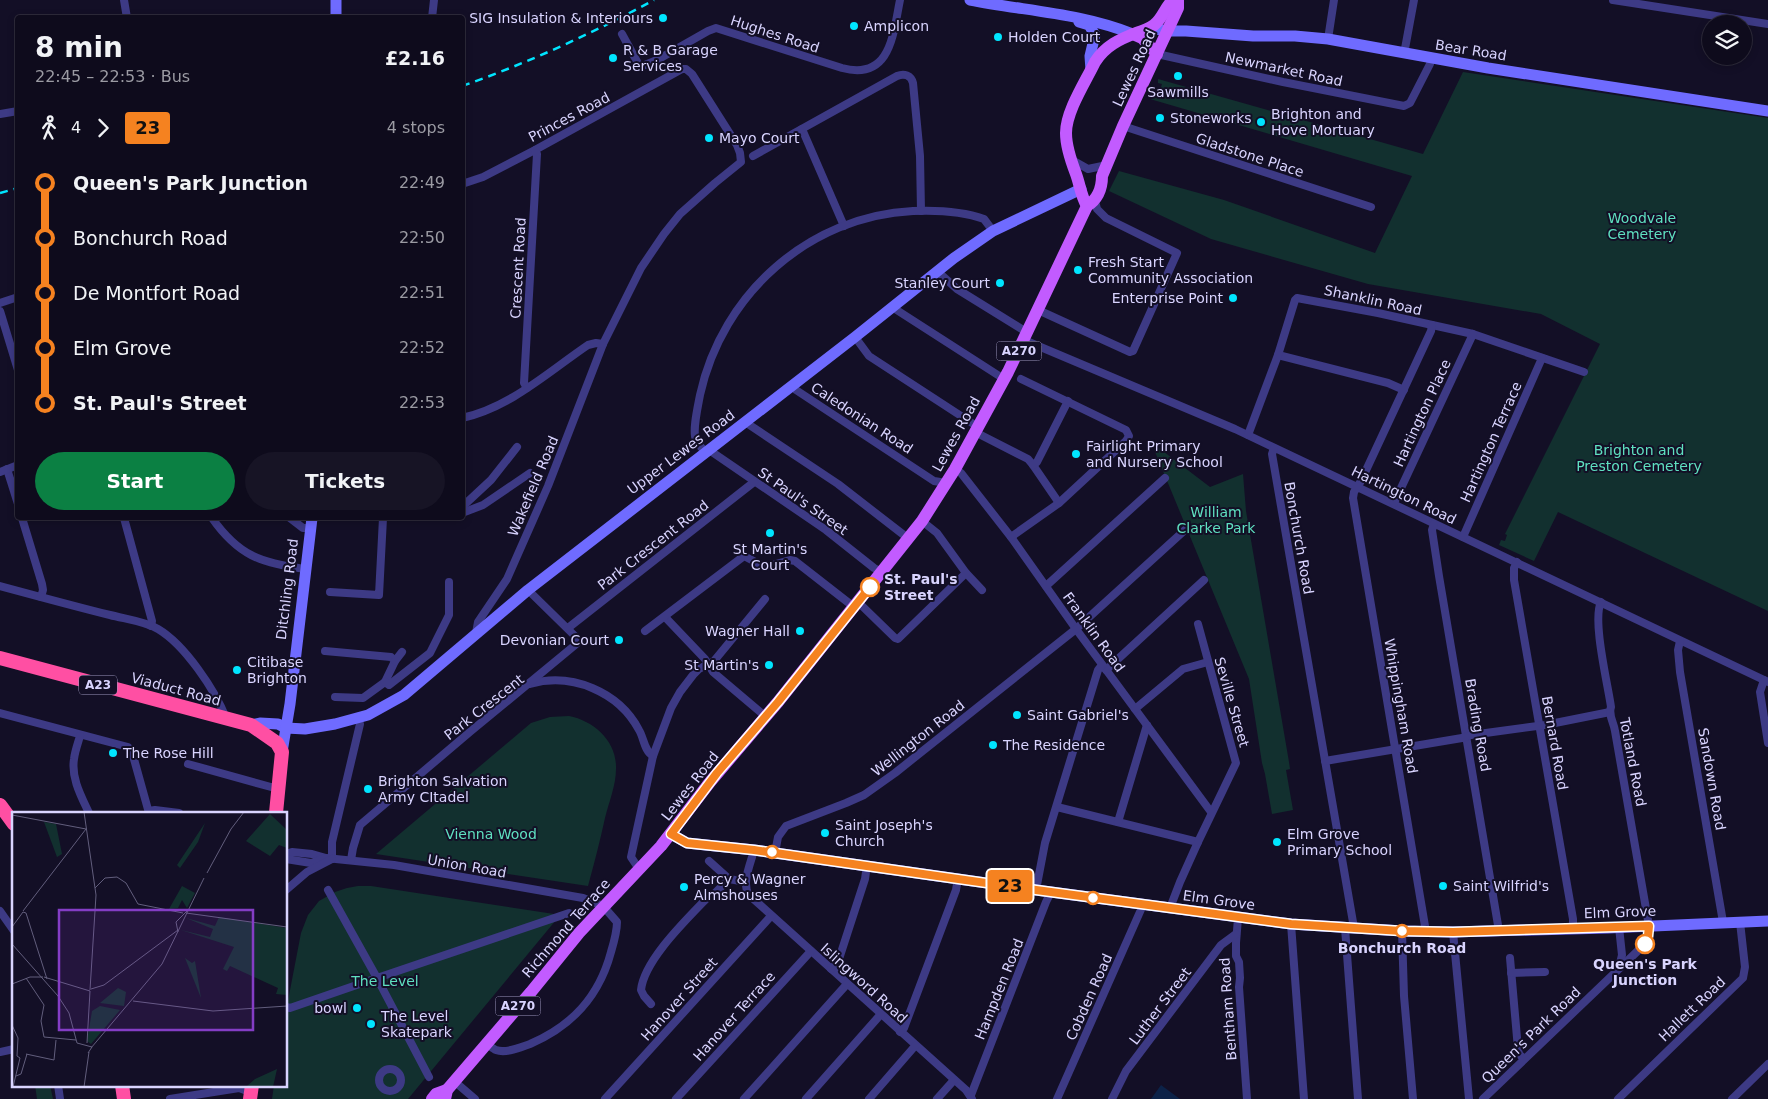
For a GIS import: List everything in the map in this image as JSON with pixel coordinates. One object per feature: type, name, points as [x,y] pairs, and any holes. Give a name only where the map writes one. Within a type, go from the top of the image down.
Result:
[{"type":"highway","name":"Viaduct Road","points":[[0,658],[251,725]]},
{"type":"highway","name":"A23","points":[[251,725],[277,743],[282,752]]},
{"type":"highway","name":"Ditchling Road","points":[[276,812],[282,752]]},
{"type":"highway","points":[[0,805],[12,821]]},
{"type":"highway","points":[[122,1086],[124,1099]]},
{"type":"main road","name":"Lewes Road","points":[[1091,204],[1082,198],[1081,189],[1071,160],[1066,129],[1069,116],[1091,70],[1104,50],[1113,43],[1149,28],[1159,20],[1173,0]]},
{"type":"main road","name":"Lewes Road","points":[[671,834],[731,756],[816,655],[853,604],[908,539],[922,521],[955,469],[1026,337],[1102,183],[1100,174],[1168,31],[1178,8],[1178,0]]},
{"type":"main road","points":[[1133,34],[1142,38],[1157,54]]},
{"type":"main road","name":"Upper Lewes Road","points":[[1081,189],[1100,174]]},
{"type":"main road","name":"Richmond Terrace","points":[[432,1099],[436,1094],[448,1090],[579,933],[671,834]]},
{"type":"street","points":[[124,0],[126,15]]},
{"type":"street","points":[[336,0],[336,15]]},
{"type":"street","points":[[432,15],[434,0]]},
{"type":"street","name":"Hughes Road","points":[[622,34],[640,67],[657,60],[708,30],[716,28],[842,68],[859,70],[877,64],[887,53],[891,44],[900,0]]},
{"type":"street","points":[[970,0],[1001,3],[1089,20],[1113,26],[1133,34]]},
{"type":"street","points":[[1328,39],[1334,0]]},
{"type":"street","points":[[1404,54],[1414,0]]},
{"type":"street","points":[[1613,0],[1768,24]]},
{"type":"street","points":[[1063,15],[1068,20],[1089,25],[1094,32],[1095,38],[1090,56],[1091,70]]},
{"type":"street","name":"Bear Road","points":[[1149,28],[1168,31],[1186,30],[1253,36],[1295,36],[1328,39],[1431,59],[1768,111]]},
{"type":"street","name":"Newmarket Road","points":[[1157,54],[1400,106],[1407,106],[1410,103],[1430,65],[1431,59]]},
{"type":"street","name":"Princes Road","points":[[465,183],[483,177],[535,150],[680,69],[686,69],[695,77],[737,145],[741,162]]},
{"type":"street","points":[[753,156],[897,76],[906,75],[911,78],[913,83],[920,156],[921,211]]},
{"type":"street","points":[[0,114],[15,112]]},
{"type":"street","name":"Gladstone Place","points":[[1123,126],[1371,207]]},
{"type":"street","points":[[802,129],[844,226]]},
{"type":"street","name":"Crescent Road","points":[[527,388],[524,383],[537,154],[535,150]]},
{"type":"street","points":[[1071,160],[1100,174]]},
{"type":"street","name":"Wakefield Road","points":[[476,633],[478,622],[507,579],[603,344],[641,268],[664,234],[693,202],[741,162]]},
{"type":"street","name":"Upper Lewes Road","points":[[286,728],[314,728],[358,719],[397,700],[528,590],[979,240],[992,231],[1081,189]]},
{"type":"street","points":[[1038,310],[1133,352],[1178,254],[1106,218],[1091,204]]},
{"type":"street","points":[[708,450],[695,438],[699,400],[713,354],[733,316],[755,288],[788,256],[819,237],[844,226],[880,216],[921,211],[950,212],[982,218],[987,221],[992,231]]},
{"type":"street","name":"Hartington Road","points":[[938,271],[958,289],[1026,337],[1082,366],[1164,398],[1248,435],[1766,681]]},
{"type":"street","name":"Shanklin Road","points":[[1248,435],[1297,298],[1473,334],[1584,372]]},
{"type":"street","points":[[0,303],[15,299]]},
{"type":"street","points":[[892,307],[1004,379]]},
{"type":"street","points":[[0,311],[15,360]]},
{"type":"street","name":"Whippingham Road","points":[[1426,932],[1354,504],[1354,492],[1404,390],[1432,325]]},
{"type":"street","name":"Hartington Place","points":[[1394,503],[1473,334]]},
{"type":"street","points":[[854,338],[870,356],[976,429],[1028,459],[1059,503]]},
{"type":"street","points":[[465,417],[503,403],[588,345],[603,344]]},
{"type":"street","points":[[1278,354],[1388,383],[1404,390]]},
{"type":"street","name":"Hartington Terrace","points":[[1463,537],[1542,358]]},
{"type":"street","points":[[1011,537],[1059,503],[1126,441],[1129,435],[1126,430],[1021,379]]},
{"type":"street","name":"Caledonian Road","points":[[792,386],[934,481],[946,483]]},
{"type":"street","points":[[1033,465],[1037,462],[1068,402]]},
{"type":"street","points":[[745,422],[838,484],[908,539]]},
{"type":"street","points":[[465,504],[491,480],[517,447]]},
{"type":"street","name":"Bonchurch Road","points":[[1274,448],[1272,454],[1325,761],[1349,928],[1358,1099]]},
{"type":"street","name":"St Paul's Street","points":[[708,450],[826,530],[874,568],[882,572]]},
{"type":"street","points":[[15,466],[3,471],[15,497]]},
{"type":"street","name":"Franklin Road","points":[[955,469],[961,473],[1011,537],[1076,629],[1211,812]]},
{"type":"street","points":[[465,512],[483,505],[530,473]]},
{"type":"street","points":[[1046,586],[1165,478]]},
{"type":"street","name":"Park Crescent Road","points":[[568,628],[754,482]]},
{"type":"street","points":[[23,520],[42,584],[42,597]]},
{"type":"street","points":[[125,520],[152,621],[151,626]]},
{"type":"street","points":[[213,520],[226,537],[245,552],[267,562],[305,569]]},
{"type":"street","points":[[293,520],[303,528],[311,523]]},
{"type":"street","points":[[335,589],[378,595],[383,520]]},
{"type":"street","points":[[922,521],[936,533],[966,573],[982,590]]},
{"type":"street","name":"Ditchling Road","points":[[282,752],[311,523]]},
{"type":"street","name":"Brading Road","points":[[1434,524],[1432,530],[1499,932]]},
{"type":"street","name":"Wellington Road","points":[[776,853],[778,837],[786,826],[829,811],[855,799],[895,773],[1076,629],[1186,529]]},
{"type":"street","points":[[645,631],[744,556],[765,567],[790,560],[794,561],[896,638],[900,637],[966,573]]},
{"type":"street","name":"Bernard Road","points":[[1517,562],[1514,568],[1514,580],[1573,919],[1573,929]]},
{"type":"street","points":[[1036,890],[1042,854],[1098,670],[1104,667],[1204,580]]},
{"type":"street","points":[[335,697],[363,698],[387,684],[430,653],[448,615],[449,582]]},
{"type":"street","points":[[0,586],[151,626],[162,632],[180,648],[202,674],[215,698],[221,704],[227,719]]},
{"type":"street","points":[[528,590],[580,641],[528,684]]},
{"type":"street","points":[[639,869],[631,856],[652,756],[666,718],[677,696],[699,669],[714,661],[765,599]]},
{"type":"street","name":"Totland Road","points":[[1601,602],[1598,608],[1598,623],[1611,707],[1610,712],[1616,731],[1649,926]]},
{"type":"street","points":[[665,617],[704,659],[713,672],[766,716]]},
{"type":"street","name":"Seville Street","points":[[1170,908],[1211,812],[1236,763],[1198,624]]},
{"type":"street","name":"Sandown Road","points":[[1680,641],[1678,650],[1680,672],[1723,922]]},
{"type":"street","points":[[325,651],[391,657],[395,661]]},
{"type":"street","points":[[387,684],[395,661],[402,652]]},
{"type":"street","points":[[1135,709],[1183,669],[1208,662]]},
{"type":"street","name":"Park Crescent","points":[[351,860],[360,825],[528,684],[545,681],[578,684],[598,690],[610,697],[630,716],[640,732],[647,753],[652,756]]},
{"type":"street","points":[[1766,681],[1760,692],[1768,743]]},
{"type":"street","points":[[387,684],[397,700]]},
{"type":"street","points":[[210,715],[214,708],[215,698]]},
{"type":"street","points":[[1325,761],[1610,712]]},
{"type":"street","points":[[0,713],[80,736],[128,747],[132,752],[149,812],[155,810],[171,812]]},
{"type":"street","points":[[288,888],[308,872],[329,859],[360,724],[358,719]]},
{"type":"street","name":"Viaduct Road","points":[[251,725],[260,723],[278,724],[286,728]]},
{"type":"street","points":[[1118,822],[1147,725]]},
{"type":"street","points":[[80,736],[73,761],[78,790],[89,812]]},
{"type":"street","points":[[188,764],[278,788]]},
{"type":"street","points":[[1057,807],[1198,842]]},
{"type":"street","name":"Elm Grove","points":[[671,834],[687,843],[867,865],[1143,905],[1291,924],[1426,932],[1499,932],[1768,921]]},
{"type":"street","points":[[709,861],[729,878],[746,882],[754,850]]},
{"type":"street","name":"Union Road","points":[[288,853],[312,854],[329,859]]},
{"type":"street","name":"Union Road","points":[[288,859],[310,862],[329,859],[351,860],[394,866],[583,898],[603,906]]},
{"type":"street","points":[[831,969],[838,962],[865,879],[867,865]]},
{"type":"street","points":[[652,1004],[641,990],[650,964],[667,941],[708,897],[714,894],[729,878]]},
{"type":"street","points":[[900,1032],[904,1028],[956,890],[958,878]]},
{"type":"street","name":"Islingword Road","points":[[746,882],[747,894],[972,1097]]},
{"type":"street","points":[[328,890],[429,1077]]},
{"type":"street","name":"Hampden Road","points":[[972,1097],[1051,892]]},
{"type":"street","name":"Cobden Road","points":[[1057,1099],[1143,905]]},
{"type":"street","points":[[486,1043],[496,1050],[502,1051],[525,1046],[554,1032],[583,1008],[604,973],[617,931],[617,922],[603,906]]},
{"type":"street","points":[[0,911],[12,929]]},
{"type":"street","points":[[288,1008],[569,913]]},
{"type":"street","name":"Hanover Street","points":[[605,1099],[771,916]]},
{"type":"street","name":"Bentham Road","points":[[1238,918],[1236,956],[1239,962],[1247,1099]]},
{"type":"street","name":"Hallett Road","points":[[1618,1099],[1743,978],[1745,967],[1740,922]]},
{"type":"street","points":[[1291,924],[1304,1099]]},
{"type":"street","name":"Queen's Park Road","points":[[1483,1099],[1645,944],[1649,926]]},
{"type":"street","points":[[1619,968],[1622,955],[1620,927]]},
{"type":"street","points":[[1402,931],[1404,996],[1413,1099]]},
{"type":"street","points":[[1453,932],[1469,1099]]},
{"type":"street","name":"Luther Street","points":[[1112,1099],[1130,1066],[1224,942],[1236,934]]},
{"type":"street","name":"Hanover Terrace","points":[[676,1099],[810,951]]},
{"type":"street","points":[[1510,958],[1518,1049],[1519,1054],[1524,1059]]},
{"type":"street","points":[[1511,973],[1545,972]]},
{"type":"street","points":[[744,1099],[847,984]]},
{"type":"street","points":[[806,1099],[881,1014]]},
{"type":"street","points":[[869,1099],[915,1046]]},
{"type":"street","points":[[1732,1099],[1768,1064]]},
{"type":"street","points":[[937,1099],[954,1080]]},
{"type":"street","points":[[58,1086],[60,1099]]},
{"type":"street","points":[[170,1099],[239,1088],[250,1092]]},
{"type":"street","points":[[448,1090],[475,1099]]},
{"type":"green space","name":"Woodvale Cemetery","points":[[1463,72],[1768,118],[1768,611],[1558,512],[1534,561],[1499,545],[1501,540],[1505,541],[1507,535],[1505,534],[1600,344],[1541,314],[1368,284],[1211,239],[1109,191],[1119,171],[1224,200],[1375,253],[1412,176],[1150,99],[1158,97],[1162,84],[1158,83],[1158,79],[1423,154]]},
{"type":"green space","name":"William Clarke Park","points":[[1151,442],[1210,487],[1243,474],[1246,511],[1289,762],[1290,769],[1286,770],[1293,810],[1272,814],[1249,679]]},
{"type":"green space","name":"Vienna Wood","points":[[569,716],[587,722],[602,734],[613,750],[615,759],[616,775],[614,787],[588,886],[376,854],[531,723],[550,717]]},
{"type":"green space","name":"The Level","points":[[371,886],[554,914],[556,920],[408,1099],[272,1099],[274,1086],[288,1086],[288,1001],[301,933],[308,915],[319,901],[347,888]]},
{"type":"green space","points":[[35,1086],[50,1086],[53,1099],[37,1099]]},
{"type":"water","points":[[1161,1085],[1180,1099],[1151,1099]]},
{"type":"railway","points":[[465,85],[560,47],[654,0]]},
{"type":"railway","points":[[0,193],[15,189]]},
{"type":"bus line","name":"23","points":[[870,587],[778,702],[717,773],[671,834],[687,843],[754,850],[1291,924],[1402,931],[1453,932],[1510,932],[1649,926],[1645,944]]},
{"type":"place","name":"SIG Insulation & Interiours","points":[[663,18]]},
{"type":"place","name":"Amplicon","points":[[854,26]]},
{"type":"place","name":"Holden Court","points":[[998,37]]},
{"type":"place","name":"R & B Garage Services","points":[[613,58]]},
{"type":"place","name":"Sawmills","points":[[1178,76]]},
{"type":"place","name":"Stoneworks","points":[[1160,118]]},
{"type":"place","name":"Brighton and Hove Mortuary","points":[[1261,122]]},
{"type":"place","name":"Mayo Court","points":[[709,138]]},
{"type":"place","name":"Fresh Start Community Association","points":[[1078,270]]},
{"type":"place","name":"Stanley Court","points":[[1000,283]]},
{"type":"place","name":"Enterprise Point","points":[[1233,298]]},
{"type":"place","name":"Fairlight Primary and Nursery School","points":[[1076,454]]},
{"type":"place","name":"St Martin's Court","points":[[770,533]]},
{"type":"place","name":"St. Paul's Street","points":[[870,587]]},
{"type":"place","name":"Wagner Hall","points":[[800,631]]},
{"type":"place","name":"Devonian Court","points":[[619,640]]},
{"type":"place","name":"St Martin's","points":[[769,665]]},
{"type":"place","name":"Citibase Brighton","points":[[237,670]]},
{"type":"place","name":"Saint Gabriel's","points":[[1017,715]]},
{"type":"place","name":"The Residence","points":[[993,745]]},
{"type":"place","name":"The Rose Hill","points":[[113,753]]},
{"type":"place","name":"Brighton Salvation Army CItadel","points":[[368,789]]},
{"type":"place","name":"Saint Joseph's Church","points":[[825,833]]},
{"type":"place","name":"Elm Grove Primary School","points":[[1277,842]]},
{"type":"place","name":"Saint Wilfrid's","points":[[1443,886]]},
{"type":"place","name":"Percy & Wagner Almshouses","points":[[684,887]]},
{"type":"place","name":"Bonchurch Road","points":[[1402,931]]},
{"type":"place","name":"Queen's Park Junction","points":[[1645,944]]},
{"type":"place","name":"bowl","points":[[357,1008]]},
{"type":"place","name":"The Level Skatepark","points":[[371,1024]]},
{"type":"park label","name":"Brighton and Preston Cemetery","points":[[1639,458]]}]
